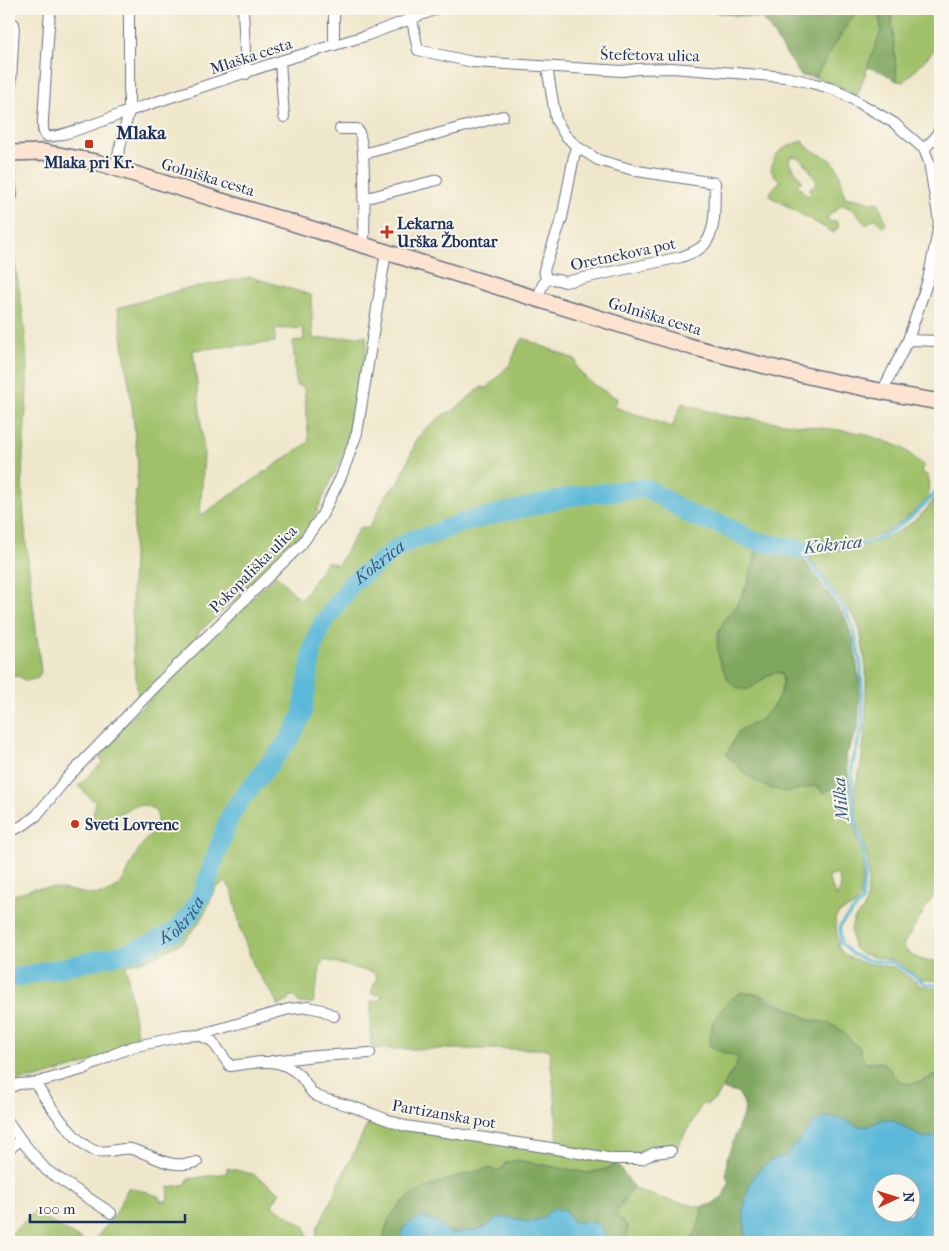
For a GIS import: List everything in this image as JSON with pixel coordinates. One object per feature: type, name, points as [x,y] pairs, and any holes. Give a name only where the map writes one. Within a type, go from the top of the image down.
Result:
[{"type":"main road","name":"Golniška cesta","points":[[9,153],[43,152],[59,154],[115,167],[718,354],[770,368],[882,392],[940,402]]},
{"type":"street","points":[[50,9],[43,120],[45,135],[52,137],[61,135],[130,111]]},
{"type":"street","points":[[115,167],[130,111],[129,9]]},
{"type":"street","points":[[243,9],[246,74]]},
{"type":"street","points":[[334,9],[334,45]]},
{"type":"street","name":"Mlaška cesta","points":[[130,111],[246,74],[280,61],[365,36],[437,9]]},
{"type":"street","name":"Štefetova ulica","points":[[417,15],[418,50],[473,62],[623,71],[672,68],[794,78],[838,90],[894,123],[924,148]]},
{"type":"street","points":[[9,121],[14,24]]},
{"type":"street","points":[[280,61],[284,117]]},
{"type":"street","name":"Oretnekova pot","points":[[546,279],[551,278],[565,282],[680,257],[696,251],[707,242],[713,224],[715,183],[637,170],[598,160],[576,146],[565,135],[556,120],[547,67]]},
{"type":"street","points":[[363,154],[503,116]]},
{"type":"street","points":[[882,392],[908,340],[928,280],[939,221],[929,162],[924,148],[938,136],[940,128]]},
{"type":"street","points":[[340,129],[357,129],[361,132],[364,245]]},
{"type":"street","name":"Oretnekova pot","points":[[538,298],[546,279],[544,270],[562,218],[576,146]]},
{"type":"street","points":[[9,170],[12,196]]},
{"type":"street","points":[[364,199],[437,180]]},
{"type":"street","name":"Pokopališka ulica","points":[[9,832],[36,816],[67,778],[156,686],[301,545],[321,517],[341,477],[357,432],[386,252]]},
{"type":"street","points":[[908,340],[940,341]]},
{"type":"street","points":[[9,1088],[18,1084],[35,1083],[84,1069],[114,1054],[132,1048],[199,1035],[289,1009],[308,1007],[322,1010],[334,1016]]},
{"type":"street","points":[[199,1035],[212,1041],[230,1066],[370,1054]]},
{"type":"street","name":"Partizanska pot","points":[[272,1061],[289,1068],[300,1076],[312,1093],[319,1097],[349,1105],[405,1126],[613,1159],[642,1158],[654,1153],[671,1151]]},
{"type":"street","points":[[35,1083],[52,1109],[71,1132],[92,1150],[103,1152],[129,1149],[176,1166],[197,1162]]},
{"type":"street","points":[[9,1123],[46,1170],[112,1214]]},
{"type":"street","points":[[9,1149],[21,1140]]},
{"type":"green space","points":[[712,9],[857,9],[815,77],[801,76],[763,19],[714,12]]},
{"type":"green space","points":[[857,9],[879,9],[881,31],[857,96],[815,77]]},
{"type":"green space","points":[[879,9],[891,9],[897,81],[882,72],[867,67],[881,31]]},
{"type":"green space","points":[[891,9],[940,9],[940,44],[904,82],[897,81]]},
{"type":"green space","points":[[802,141],[806,146],[834,163],[845,197],[879,203],[886,224],[883,227],[875,218],[866,225],[854,210],[842,205],[827,217],[830,222],[836,221],[839,226],[834,233],[769,196],[780,181],[771,171],[777,154],[781,150]],"holes":[[[791,156],[806,166],[817,182],[809,189],[811,193],[808,196],[797,185],[802,181],[789,162]]]},
{"type":"green space","points":[[9,244],[11,244],[17,275],[25,338],[27,386],[22,485],[28,566],[41,672],[38,678],[26,681],[18,676],[9,677]]},
{"type":"green space","points":[[251,277],[311,295],[313,339],[366,336],[367,345],[355,420],[346,449],[313,519],[291,550],[200,631],[193,643],[138,698],[133,651],[132,588],[138,465],[132,406],[118,308],[180,290]],"holes":[[[303,328],[304,340],[293,341],[296,385],[304,387],[309,442],[200,516],[204,455],[193,350],[275,342],[275,329]]]},
{"type":"green space","points":[[523,338],[576,360],[577,366],[585,377],[617,398],[615,407],[672,427],[682,403],[721,415],[862,433],[901,447],[924,465],[921,471],[928,476],[929,497],[901,522],[868,540],[839,546],[792,546],[764,541],[738,530],[725,528],[756,545],[757,549],[747,585],[735,608],[726,617],[718,633],[717,644],[758,683],[774,672],[781,673],[783,679],[781,693],[774,705],[760,720],[739,731],[726,755],[743,769],[745,774],[795,790],[811,786],[837,788],[849,783],[854,822],[863,858],[862,880],[860,898],[856,905],[839,913],[835,919],[839,948],[846,956],[864,963],[894,967],[922,986],[940,989],[940,1075],[936,1074],[910,1084],[900,1081],[886,1065],[865,1063],[861,1049],[842,1031],[829,1023],[811,1020],[767,997],[750,993],[713,1021],[709,1045],[721,1052],[738,1057],[737,1065],[729,1075],[717,1098],[706,1105],[703,1103],[676,1149],[663,1148],[630,1156],[616,1156],[558,1146],[549,1049],[371,1049],[371,1001],[379,1000],[383,996],[371,993],[377,977],[375,973],[324,960],[321,965],[313,1003],[299,1003],[295,996],[290,996],[288,1001],[278,1006],[273,995],[255,969],[241,931],[233,893],[226,882],[216,888],[202,919],[184,941],[154,957],[126,965],[138,1042],[85,1064],[37,1078],[9,1082],[9,984],[27,981],[50,973],[132,956],[150,950],[169,940],[190,920],[202,903],[222,842],[238,807],[255,786],[267,778],[267,771],[293,738],[305,718],[310,699],[311,673],[316,647],[323,633],[340,613],[351,593],[363,578],[403,546],[462,526],[476,524],[478,520],[475,518],[458,520],[427,534],[405,540],[386,551],[346,582],[332,598],[319,620],[310,641],[308,679],[291,736],[238,799],[227,816],[199,890],[188,911],[175,926],[146,943],[115,952],[9,974],[9,897],[34,888],[56,888],[93,895],[104,894],[112,890],[124,880],[139,849],[157,821],[155,810],[140,805],[117,814],[93,819],[95,802],[78,786],[103,762],[95,753],[276,575],[301,600],[327,561],[338,565],[360,527],[369,528],[390,491],[399,483],[416,441],[425,429],[446,413],[453,411],[481,387],[487,388],[511,363]],"holes":[[[837,874],[841,887],[836,897],[828,877]]]},
{"type":"green space","points":[[940,492],[940,885],[903,945],[914,957],[930,961],[940,960],[940,981],[920,979],[895,961],[860,953],[853,947],[851,929],[854,919],[863,910],[866,902],[868,882],[867,858],[863,836],[857,820],[854,790],[861,766],[866,722],[866,668],[860,630],[855,619],[812,562],[808,553],[853,548],[895,533],[920,516]]},
{"type":"green space","points":[[756,545],[797,554],[805,561],[845,617],[853,638],[859,679],[859,726],[846,755],[849,783],[822,793],[819,787],[788,792],[765,786],[747,775],[726,755],[739,731],[758,722],[774,705],[781,693],[783,679],[781,673],[775,673],[749,689],[740,689],[727,678],[719,659],[718,638],[720,631],[726,618],[736,607],[747,586],[755,560]]},
{"type":"green space","points":[[741,992],[756,994],[811,1020],[829,1023],[842,1031],[861,1049],[865,1063],[884,1063],[900,1081],[916,1083],[936,1074],[940,1075],[940,1136],[925,1138],[892,1120],[883,1119],[869,1126],[859,1127],[845,1120],[815,1122],[786,1156],[771,1160],[753,1190],[744,1218],[747,1242],[689,1242],[695,1234],[702,1207],[712,1204],[723,1196],[729,1183],[726,1174],[727,1158],[745,1109],[738,1093],[721,1089],[734,1069],[738,1057],[721,1052],[709,1045],[713,1021],[730,1000]]},
{"type":"green space","points":[[371,1117],[617,1164],[606,1169],[588,1173],[516,1160],[497,1171],[389,1219],[382,1242],[316,1242],[317,1229]]},
{"type":"green space","points":[[516,1160],[589,1173],[617,1164],[633,1186],[616,1213],[619,1219],[627,1226],[628,1242],[604,1242],[606,1238],[591,1221],[581,1223],[572,1221],[566,1213],[559,1209],[551,1211],[544,1218],[526,1222],[497,1218],[480,1229],[461,1233],[448,1233],[439,1224],[406,1226],[398,1242],[382,1242],[389,1220],[396,1208],[419,1191],[446,1180],[488,1168],[497,1171],[504,1168],[505,1163]]},
{"type":"green space","points":[[227,1168],[253,1174],[280,1192],[272,1205],[305,1227],[309,1242],[93,1242],[116,1213],[128,1188],[148,1192],[159,1196],[160,1201],[167,1201],[169,1187],[186,1184],[188,1179],[227,1173]]},
{"type":"green space","points":[[633,1186],[654,1196],[702,1207],[695,1234],[689,1242],[628,1242],[627,1226],[619,1219],[616,1213]]},
{"type":"green space","points":[[34,1212],[86,1242],[13,1242],[9,1239],[9,1236]]},
{"type":"water","points":[[825,1117],[845,1120],[859,1127],[869,1126],[883,1119],[892,1120],[925,1138],[940,1136],[940,1242],[747,1242],[743,1211],[754,1175],[771,1160],[786,1156],[815,1122]]},
{"type":"water","points":[[554,1209],[564,1212],[572,1221],[581,1223],[591,1221],[602,1227],[606,1238],[604,1242],[398,1242],[407,1225],[418,1219],[429,1219],[439,1224],[448,1233],[456,1233],[489,1226],[497,1218],[510,1217],[526,1222],[544,1218],[548,1212]]},
{"type":"waterway","name":"Kokrica","points":[[9,979],[123,954],[148,945],[174,932],[191,914],[204,889],[229,818],[238,803],[291,737],[302,715],[313,647],[321,626],[352,583],[400,546],[416,538],[431,535],[460,523],[573,496],[646,488],[695,517],[723,525],[752,540],[801,550]]},
{"type":"waterway","name":"Milka","points":[[940,488],[911,517],[877,539],[850,547],[801,550],[847,614],[854,629],[861,667],[863,725],[852,765],[852,795],[856,823],[863,847],[865,870],[862,902],[840,926],[841,943],[852,954],[866,960],[893,963],[926,984],[940,985]]},
{"type":"place","name":"Mlaka pri Kr.","points":[[89,144]]},
{"type":"place","name":"Lekarna Urška Žbontar","points":[[387,232]]},
{"type":"place","name":"Sveti Lovrenc","points":[[75,824]]},
{"type":"district","name":"Mlaka","points":[[141,133]]}]
